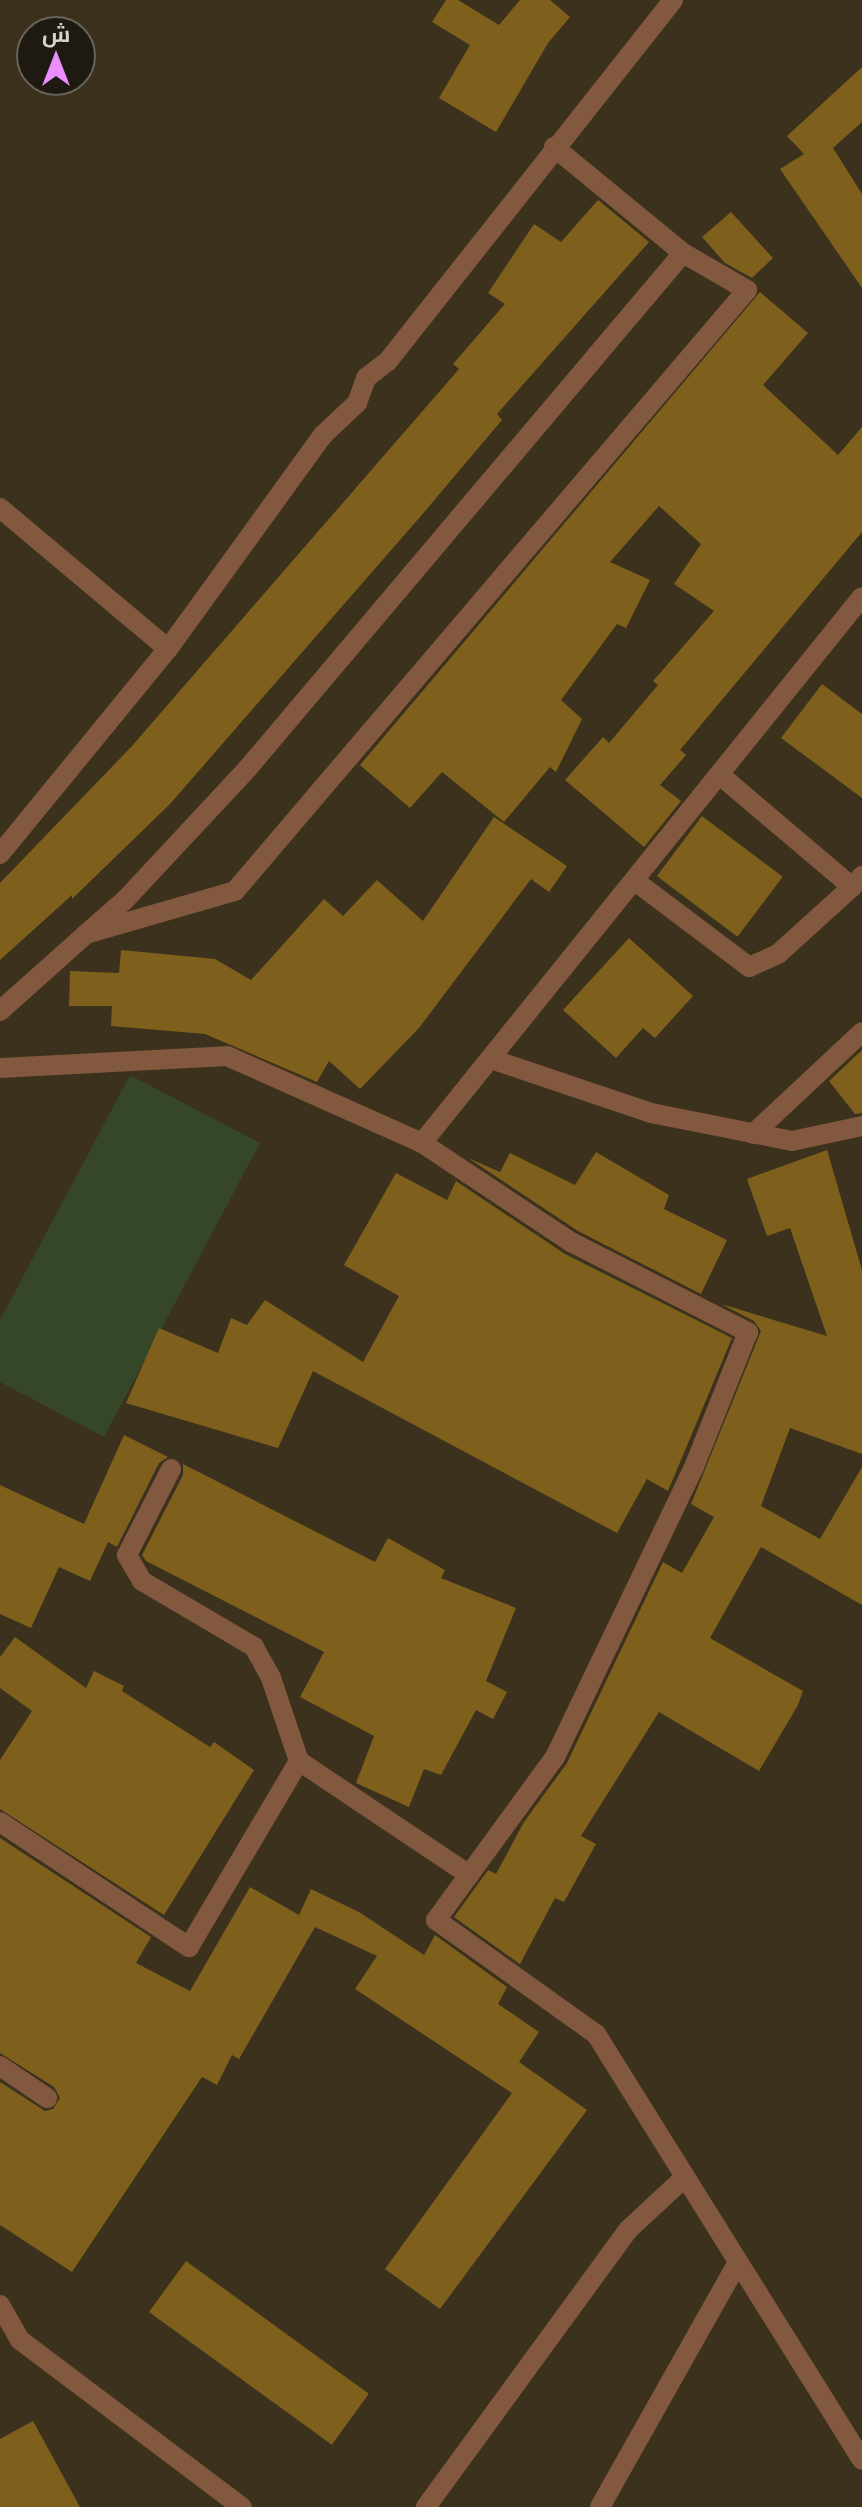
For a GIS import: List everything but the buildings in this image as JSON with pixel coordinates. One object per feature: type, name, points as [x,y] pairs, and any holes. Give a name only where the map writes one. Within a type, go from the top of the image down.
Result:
[{"type":"street","points":[[0,854],[168,649],[323,435],[357,403],[366,378],[388,361],[673,0]]},
{"type":"street","points":[[86,934],[235,891],[747,290],[683,253],[554,147]]},
{"type":"street","points":[[0,1011],[125,900],[248,768],[683,253]]},
{"type":"street","points":[[0,508],[168,649]]},
{"type":"street","points":[[422,1143],[720,775],[859,609]]},
{"type":"street","points":[[635,881],[749,967],[778,954],[857,881],[720,775]]},
{"type":"street","points":[[753,1134],[862,1032]]},
{"type":"street","points":[[0,1068],[227,1056],[422,1143],[571,1242],[748,1332],[694,1467],[555,1757],[436,1920],[596,2034],[862,2460]]},
{"type":"street","points":[[491,1059],[651,1113],[753,1134],[792,1141],[862,1126]]},
{"type":"street","points":[[171,1469],[127,1555],[142,1581],[254,1647],[271,1678],[299,1761],[469,1875]]},
{"type":"street","points":[[0,1822],[189,1947],[299,1761]]},
{"type":"street","points":[[0,2066],[47,2098]]},
{"type":"street","points":[[426,2507],[628,2230],[685,2177]]},
{"type":"street","points":[[600,2507],[738,2262]]},
{"type":"street","points":[[0,2305],[20,2340],[242,2507]]},
{"type":"green space","points":[[130,1075],[260,1143],[104,1437],[0,1382],[0,1320]]}]
